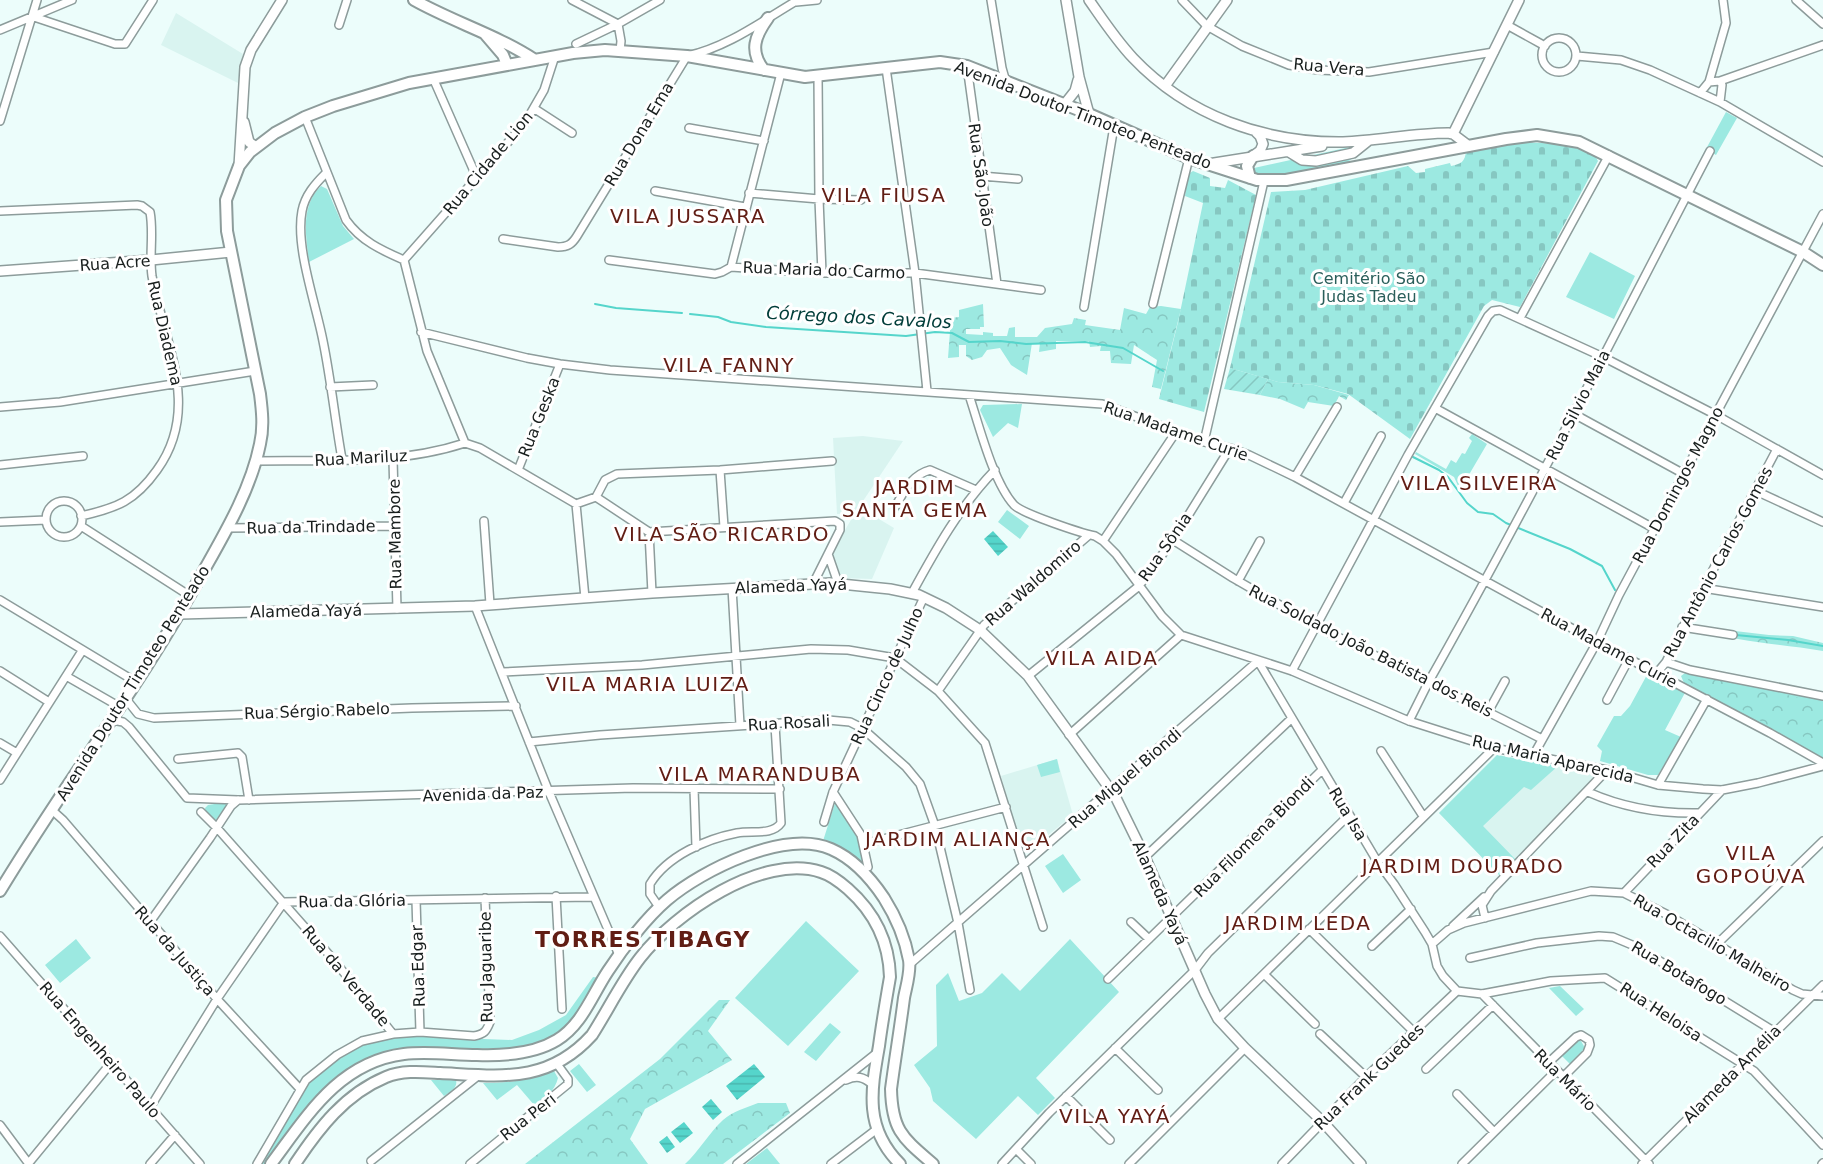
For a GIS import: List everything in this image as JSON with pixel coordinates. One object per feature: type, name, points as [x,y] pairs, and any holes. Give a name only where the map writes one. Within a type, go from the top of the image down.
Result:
[{"type":"main road","points":[[414,0],[507,42],[535,60]]},
{"type":"main road","points":[[764,70],[756,55],[755,43],[756,36],[768,18]]},
{"type":"main road","points":[[485,34],[504,55],[507,65]]},
{"type":"main road","name":"Avenida Doutor Timoteo Penteado","points":[[0,889],[180,614],[227,528],[256,461],[261,442],[263,419],[225,215],[226,200],[239,166],[256,147],[275,133],[305,117],[375,92],[433,78],[555,56],[623,47],[798,76],[818,76],[940,62],[967,66],[1089,114],[1189,158],[1264,181],[1286,180],[1538,135],[1579,142],[1688,194],[1803,252],[1823,265]]},
{"type":"main road","points":[[1250,178],[1247,166],[1253,156]]},
{"type":"main road","points":[[271,1164],[324,1095],[349,1075],[381,1059],[406,1053],[486,1055],[527,1052],[559,1040],[584,1013],[619,955],[659,907],[683,888],[714,869],[754,851],[814,844],[848,858],[869,877],[900,927],[910,964],[891,1089],[891,1107],[898,1132],[933,1164]]},
{"type":"main road","points":[[295,1164],[324,1122],[346,1101],[369,1085],[388,1076],[414,1071],[517,1075],[557,1064],[584,1045],[638,961],[674,922],[723,888],[775,871],[806,869],[823,872],[842,884],[859,899],[869,911],[885,942],[890,976],[872,1084],[872,1109],[877,1129],[891,1155],[900,1164]]},
{"type":"main road","points":[[619,955],[638,961]]},
{"type":"main road","points":[[619,955],[628,976]]},
{"type":"street","points":[[0,121],[37,0]]},
{"type":"street","points":[[0,30],[72,0]]},
{"type":"street","points":[[33,17],[115,44],[125,44],[153,0]]},
{"type":"street","points":[[239,166],[245,67],[251,50],[282,0]]},
{"type":"street","points":[[339,25],[346,0]]},
{"type":"street","points":[[572,0],[618,24]]},
{"type":"street","points":[[576,44],[660,0]]},
{"type":"street","points":[[687,56],[716,47],[796,0],[817,0]]},
{"type":"street","points":[[991,0],[1006,82]]},
{"type":"street","points":[[1066,0],[1079,78],[1089,114]]},
{"type":"street","points":[[1089,0],[1113,35],[1134,60],[1165,86],[1207,112],[1254,131],[1300,141],[1345,142],[1448,133],[1469,146]]},
{"type":"street","name":"Rua Vera","points":[[1182,0],[1208,26],[1242,46],[1289,65],[1318,70],[1369,72],[1494,52]]},
{"type":"street","points":[[1165,86],[1227,0]]},
{"type":"street","points":[[1448,133],[1494,52],[1519,0]]},
{"type":"street","points":[[1720,102],[1715,66],[1726,23],[1723,0]]},
{"type":"street","points":[[1796,0],[1823,24]]},
{"type":"street","points":[[618,24],[623,47]]},
{"type":"street","points":[[1507,25],[1545,46]]},
{"type":"street","points":[[1554,38],[1567,39],[1573,44],[1577,56],[1574,64],[1562,72],[1547,67],[1542,53],[1545,46],[1554,38]]},
{"type":"street","points":[[1700,93],[1717,82],[1823,45]]},
{"type":"street","name":"Rua Cidade Lion","points":[[404,260],[504,148],[535,108],[544,90],[555,56]]},
{"type":"street","name":"Rua Dona Ema","points":[[503,239],[565,247],[574,241],[687,56]]},
{"type":"street","points":[[1577,56],[1636,64],[1720,102],[1823,162]]},
{"type":"street","name":"Rua São João","points":[[967,66],[997,284]]},
{"type":"street","points":[[886,68],[915,273],[927,391]]},
{"type":"street","points":[[731,267],[781,73]]},
{"type":"street","points":[[818,76],[822,273]]},
{"type":"street","points":[[433,78],[477,178]]},
{"type":"street","points":[[1064,105],[1075,91],[1079,78]]},
{"type":"street","points":[[535,108],[572,133]]},
{"type":"street","points":[[241,117],[246,125],[250,143],[256,147]]},
{"type":"street","points":[[305,117],[346,220],[354,232],[365,241],[404,260],[421,332],[465,443],[480,448],[576,504],[596,497],[601,484],[610,476],[617,474],[832,462]]},
{"type":"street","points":[[1084,307],[1113,126]]},
{"type":"street","points":[[689,128],[764,141]]},
{"type":"street","points":[[1253,156],[1260,151],[1263,144],[1260,136],[1254,131]]},
{"type":"street","points":[[1288,152],[1302,160],[1316,161],[1353,153],[1368,141]]},
{"type":"street","points":[[1208,164],[1345,142]]},
{"type":"street","name":"Rua Silvio Maia","points":[[1409,721],[1574,414],[1710,151]]},
{"type":"street","points":[[1520,318],[1609,155]]},
{"type":"street","points":[[1153,304],[1189,158]]},
{"type":"street","points":[[326,173],[312,187],[305,200],[300,228],[303,254],[326,353],[342,459]]},
{"type":"street","points":[[981,176],[1018,179]]},
{"type":"street","points":[[1204,442],[1264,181]]},
{"type":"street","points":[[655,191],[745,207]]},
{"type":"street","points":[[749,193],[861,200]]},
{"type":"street","name":"Rua Diadema","points":[[0,211],[137,205],[147,208],[151,218],[152,275],[178,384],[180,409],[178,427],[164,461],[137,493],[110,510],[81,516]]},
{"type":"street","name":"Rua Domingos Magno","points":[[1533,756],[1597,642],[1619,595],[1823,214]]},
{"type":"street","name":"Rua Acre","points":[[0,271],[231,252]]},
{"type":"street","name":"Rua Maria do Carmo","points":[[609,260],[715,274],[731,267],[822,273],[915,273],[1041,290]]},
{"type":"street","points":[[1292,671],[1435,408],[1488,316],[1493,312],[1500,310],[1520,318],[1603,357],[1716,415],[1823,474]]},
{"type":"street","name":"Rua Madame Curie","points":[[421,332],[527,358],[610,370],[1102,404],[1204,442],[1230,448],[1295,477],[1597,642],[1707,699],[1823,765]]},
{"type":"street","name":"Rua Geska","points":[[518,470],[561,364]]},
{"type":"street","points":[[0,407],[60,402],[255,371]]},
{"type":"street","points":[[330,387],[374,385]]},
{"type":"street","points":[[969,395],[995,470],[1008,497],[1020,510],[1104,541],[1162,616],[1181,635],[1069,735]]},
{"type":"street","points":[[1295,477],[1337,407]]},
{"type":"street","points":[[1435,408],[1655,529]]},
{"type":"street","points":[[1574,414],[1684,474]]},
{"type":"street","points":[[1104,541],[1176,432]]},
{"type":"street","points":[[1344,503],[1381,436]]},
{"type":"street","name":"Rua Mariluz","points":[[256,461],[393,459],[447,449],[465,443]]},
{"type":"street","name":"Rua Sônia","points":[[1028,676],[1138,586],[1173,540],[1230,448]]},
{"type":"street","name":"Rua Antônio Carlos Gomes","points":[[1658,674],[1777,449]]},
{"type":"street","points":[[0,465],[82,456]]},
{"type":"street","name":"Rua Mambore","points":[[393,459],[397,609]]},
{"type":"street","points":[[720,470],[724,527]]},
{"type":"street","points":[[895,507],[912,480],[918,474],[930,470],[976,490]]},
{"type":"street","points":[[912,593],[939,544],[976,490],[995,470]]},
{"type":"street","points":[[1756,491],[1823,522]]},
{"type":"street","points":[[596,497],[649,532],[835,521],[840,524],[840,530],[813,584]]},
{"type":"street","points":[[59,502],[76,506],[81,516],[81,526],[73,535],[61,537],[50,531],[46,519],[50,509],[59,502]]},
{"type":"street","points":[[576,504],[585,598]]},
{"type":"street","points":[[0,522],[46,519]]},
{"type":"street","points":[[484,521],[490,604]]},
{"type":"street","points":[[81,526],[190,596]]},
{"type":"street","name":"Rua da Trindade","points":[[227,528],[394,526]]},
{"type":"street","points":[[649,532],[652,593]]},
{"type":"street","name":"Rua Waldomiro","points":[[938,691],[984,625],[1089,535]]},
{"type":"street","name":"Rua Soldado João Batista dos Reis","points":[[1173,540],[1316,626],[1542,739]]},
{"type":"street","points":[[1238,581],[1260,541]]},
{"type":"street","points":[[828,554],[838,583]]},
{"type":"street","name":"Alameda Yayá","points":[[180,614],[475,606],[838,583],[880,587],[924,597],[980,630],[1028,676],[1111,790],[1218,1019],[1322,1121],[1361,1164]]},
{"type":"street","points":[[732,588],[738,657],[740,725]]},
{"type":"street","points":[[1703,588],[1823,607]]},
{"type":"street","name":"Rua Cinco de Julho","points":[[824,822],[833,792],[924,597]]},
{"type":"street","points":[[0,600],[136,682]]},
{"type":"street","points":[[475,606],[592,897],[619,955]]},
{"type":"street","points":[[1682,627],[1733,635]]},
{"type":"street","name":"Rua Maria Aparecida","points":[[1181,635],[1292,671],[1409,721],[1494,748],[1607,770],[1658,785],[1722,790],[1790,776],[1823,765]]},
{"type":"street","points":[[503,672],[642,665],[812,649],[848,650],[895,658],[938,691],[985,742],[1043,927]]},
{"type":"street","points":[[0,780],[82,651]]},
{"type":"street","points":[[1606,700],[1629,659]]},
{"type":"street","name":"Rua Isa","points":[[1258,661],[1377,861],[1411,909],[1432,944],[1437,966],[1457,991]]},
{"type":"street","name":"Rua Miguel Biondi","points":[[910,964],[1258,661]]},
{"type":"street","points":[[1666,662],[1681,668],[1823,696]]},
{"type":"street","points":[[1674,682],[1681,668]]},
{"type":"street","points":[[0,671],[49,702]]},
{"type":"street","points":[[66,676],[123,703],[138,714],[129,727],[123,722],[112,720]]},
{"type":"street","points":[[1488,712],[1505,681]]},
{"type":"street","points":[[1658,785],[1707,699]]},
{"type":"street","name":"Rua Sérgio Rabelo","points":[[138,714],[154,718],[388,708],[516,706]]},
{"type":"street","points":[[1144,857],[1291,719]]},
{"type":"street","name":"Rua Rosali","points":[[529,742],[740,725],[840,720],[862,728],[906,767],[920,784],[935,826],[958,923],[970,990]]},
{"type":"street","points":[[659,907],[649,889],[653,879],[669,864],[696,847],[717,838],[740,832],[772,830],[778,827],[782,817],[775,725]]},
{"type":"street","name":"Avenida da Paz","points":[[129,727],[187,798],[249,800],[633,788],[780,789]]},
{"type":"street","points":[[0,743],[17,753]]},
{"type":"street","points":[[1218,1019],[1494,748]]},
{"type":"street","points":[[1381,751],[1424,816]]},
{"type":"street","points":[[178,759],[238,753],[242,757],[249,800]]},
{"type":"street","name":"Rua Filomena Biondi","points":[[1108,979],[1322,770]]},
{"type":"street","points":[[1448,930],[1491,891],[1607,770]]},
{"type":"street","points":[[694,789],[696,847]]},
{"type":"street","name":"Rua Zita","points":[[1624,893],[1722,790]]},
{"type":"street","points":[[833,792],[856,825],[864,844],[868,867]]},
{"type":"street","points":[[1588,792],[1610,801],[1656,812],[1700,813]]},
{"type":"street","points":[[150,922],[231,806],[238,800]]},
{"type":"street","points":[[864,844],[1006,807]]},
{"type":"street","name":"Rua da Justiça","points":[[52,811],[63,820],[150,922],[300,1089]]},
{"type":"street","name":"Rua da Verdade","points":[[201,812],[284,902],[393,1034]]},
{"type":"street","points":[[1002,1164],[1066,1096],[1195,970],[1208,953],[1349,815]]},
{"type":"street","points":[[1717,944],[1823,841]]},
{"type":"street","points":[[1485,918],[1482,905],[1491,891]]},
{"type":"street","name":"Rua Octacilio Malheiro","points":[[1432,944],[1448,930],[1464,923],[1591,891],[1624,893],[1668,915],[1793,990],[1823,996]]},
{"type":"street","points":[[556,896],[562,1009]]},
{"type":"street","name":"Rua da Glória","points":[[151,1106],[218,999],[284,902],[592,897]]},
{"type":"street","name":"Rua Jaguaribe","points":[[257,1164],[300,1089],[316,1071],[337,1055],[362,1041],[393,1034],[420,1032],[474,1036],[482,1035],[487,1031],[490,1023],[485,898]]},
{"type":"street","name":"Rua Edgar","points":[[416,900],[420,1032]]},
{"type":"street","points":[[1372,946],[1411,909]]},
{"type":"street","points":[[1131,922],[1149,939]]},
{"type":"street","points":[[1309,928],[1414,1032]]},
{"type":"street","name":"Rua Engenheiro Paulo","points":[[0,936],[200,1164]]},
{"type":"street","name":"Rua Botafogo","points":[[1470,958],[1569,939],[1613,937],[1637,947],[1775,1032]]},
{"type":"street","points":[[1264,974],[1315,1024]]},
{"type":"street","name":"Rua Heloisa","points":[[1457,991],[1482,994],[1551,981],[1605,978],[1758,1075],[1823,1145]]},
{"type":"street","name":"Alameda Amélia","points":[[1646,1163],[1823,985]]},
{"type":"street","name":"Rua Frank Guedes","points":[[1282,1164],[1366,1077],[1457,991]]},
{"type":"street","name":"Rua Mário","points":[[1482,994],[1646,1163]]},
{"type":"street","points":[[1426,1069],[1493,1005]]},
{"type":"street","points":[[1320,1034],[1366,1077]]},
{"type":"street","points":[[1548,1063],[1576,1037],[1581,1035],[1586,1038],[1590,1045],[1587,1053],[1563,1077]]},
{"type":"street","points":[[1115,1048],[1158,1090]]},
{"type":"street","points":[[1129,1164],[1245,1048]]},
{"type":"street","points":[[737,1164],[878,1052]]},
{"type":"street","points":[[0,1125],[28,1164],[111,1063]]},
{"type":"street","name":"Rua Peri","points":[[470,1164],[568,1084],[568,1079],[557,1064]]},
{"type":"street","points":[[1462,1164],[1556,1071]]},
{"type":"street","points":[[454,1074],[461,1079],[459,1091]]},
{"type":"street","points":[[371,1161],[479,1075]]},
{"type":"street","points":[[838,1083],[853,1076],[863,1078],[872,1084]]},
{"type":"street","points":[[1457,1094],[1494,1132]]},
{"type":"street","points":[[1066,1096],[1110,1140]]},
{"type":"street","points":[[831,1164],[877,1129]]},
{"type":"street","points":[[150,1164],[175,1135]]},
{"type":"street","points":[[1016,1149],[1031,1164]]},
{"type":"shaded area","points":[[176,13],[243,54],[238,83],[161,45]]},
{"type":"shaded area","points":[[863,436],[903,441],[859,507],[894,528],[872,579],[840,578],[831,554],[855,513],[837,514],[833,438]]},
{"type":"shaded area","points":[[993,531],[1008,547],[998,556],[984,539]]},
{"type":"shaded area","points":[[1497,755],[1587,771],[1595,773],[1596,778],[1501,877],[1439,813]]},
{"type":"shaded area","points":[[1057,759],[1073,815],[1026,853],[1022,852],[1001,776]]},
{"type":"shaded area","points":[[754,1064],[765,1077],[737,1100],[726,1086]]},
{"type":"shaded area","points":[[711,1099],[722,1112],[713,1120],[702,1107]]},
{"type":"shaded area","points":[[684,1122],[693,1133],[680,1143],[671,1132]]},
{"type":"shaded area","points":[[667,1136],[675,1147],[667,1153],[659,1142]]},
{"type":"green space","points":[[1726,112],[1737,118],[1716,155],[1706,149]]},
{"type":"green space","name":"Cemitério São Judas Tadeu","points":[[1522,142],[1559,144],[1593,152],[1598,161],[1520,307],[1492,300],[1484,306],[1410,439],[1348,394],[1314,385],[1278,382],[1230,368],[1271,192],[1305,190],[1408,166],[1416,173],[1425,172],[1425,169],[1460,163],[1465,158],[1466,151]]},
{"type":"green space","points":[[1350,147],[1356,151],[1354,157],[1345,164],[1284,176],[1257,175],[1254,172],[1254,168]]},
{"type":"green space","points":[[1193,171],[1210,178],[1210,186],[1225,188],[1228,180],[1256,195],[1204,412],[1159,399],[1203,203],[1185,196],[1188,174]]},
{"type":"green space","points":[[321,186],[327,189],[343,226],[354,239],[309,262],[307,212],[314,194]]},
{"type":"green space","points":[[1590,252],[1635,276],[1614,319],[1566,297]]},
{"type":"green space","points":[[983,304],[984,327],[966,329],[966,334],[983,335],[983,332],[993,333],[993,336],[1007,336],[1009,328],[1015,327],[1015,337],[1037,337],[1045,328],[1072,324],[1074,318],[1086,320],[1085,325],[1120,330],[1124,308],[1146,314],[1150,307],[1181,309],[1161,389],[1152,387],[1157,360],[1134,345],[1131,364],[1111,363],[1110,351],[1100,351],[1101,346],[1090,347],[1089,341],[1056,341],[1056,349],[1039,352],[1040,343],[1032,343],[1027,375],[1011,365],[1000,348],[987,350],[982,357],[972,360],[966,356],[966,345],[959,345],[959,357],[948,358],[951,318],[959,317],[959,310]]},
{"type":"green space","points":[[1230,368],[1268,379],[1260,395],[1224,389]]},
{"type":"green space","points":[[1268,379],[1314,385],[1349,395],[1346,400],[1339,396],[1334,406],[1308,402],[1304,409],[1280,399],[1260,395]]},
{"type":"green space","points":[[1022,404],[1018,428],[1008,423],[993,437],[980,410],[983,405]]},
{"type":"green space","points":[[1472,434],[1487,444],[1460,490],[1454,477],[1415,454],[1416,452],[1446,469],[1451,460],[1456,463],[1462,453],[1465,454],[1472,441],[1469,438]]},
{"type":"green space","points":[[1007,510],[1029,526],[1020,539],[998,522]]},
{"type":"green space","points":[[1735,631],[1793,636],[1823,643],[1823,651],[1733,638]]},
{"type":"green space","points":[[1648,673],[1687,689],[1665,730],[1681,737],[1658,775],[1648,775],[1600,761],[1602,751],[1597,746],[1614,716],[1621,716],[1630,706]]},
{"type":"green space","points":[[1685,673],[1823,698],[1823,759],[1684,683],[1681,676]]},
{"type":"green space","points":[[1691,674],[1823,703],[1820,730],[1811,742],[1798,733],[1769,726],[1730,702],[1689,682],[1687,676]]},
{"type":"green space","points":[[1497,755],[1558,766],[1531,790],[1524,787],[1483,826],[1517,861],[1501,877],[1439,813]]},
{"type":"green space","points":[[1057,759],[1060,772],[1041,777],[1037,765]]},
{"type":"green space","points":[[836,800],[861,841],[863,870],[843,850],[823,841]]},
{"type":"green space","points":[[227,802],[216,820],[207,814],[205,808],[208,805]]},
{"type":"green space","points":[[1063,854],[1081,880],[1063,893],[1045,866]]},
{"type":"green space","points":[[806,921],[859,971],[788,1046],[735,998]]},
{"type":"green space","points":[[76,939],[91,958],[60,983],[45,965]]},
{"type":"green space","points":[[1070,939],[1119,992],[1036,1078],[1055,1098],[1038,1115],[1018,1096],[976,1139],[933,1101],[930,1088],[914,1065],[937,1046],[936,985],[948,973],[959,1001],[982,993],[1002,973],[1020,991]]},
{"type":"green space","points":[[593,977],[602,978],[570,1029],[526,1051],[406,1052],[348,1074],[270,1164],[261,1164],[307,1085],[326,1067],[356,1048],[382,1039],[405,1036],[512,1040],[539,1030],[566,1015]]},
{"type":"green space","points":[[1560,986],[1584,1009],[1576,1016],[1549,988]]},
{"type":"green space","points":[[719,1000],[730,1000],[708,1031],[732,1060],[645,1109],[630,1139],[648,1164],[525,1164],[660,1059]]},
{"type":"green space","points":[[830,1023],[841,1032],[816,1061],[804,1052]]},
{"type":"green space","points":[[1574,1041],[1581,1041],[1585,1048],[1570,1064],[1561,1055]]},
{"type":"green space","points":[[579,1064],[596,1085],[587,1092],[570,1071]]},
{"type":"green space","points":[[554,1071],[558,1078],[555,1087],[535,1106],[517,1085],[497,1100],[483,1083],[520,1080]]},
{"type":"green space","points":[[431,1080],[456,1080],[456,1085],[444,1096]]},
{"type":"green space","points":[[758,1103],[786,1103],[790,1113],[723,1164],[685,1164],[723,1120],[735,1112]]},
{"type":"green space","points":[[767,1148],[780,1164],[746,1164]]},
{"type":"waterway","name":"Córrego dos Cavalos","points":[[595,304],[616,308],[682,313]]},
{"type":"waterway","name":"Córrego dos Cavalos","points":[[690,314],[766,327],[906,336],[935,332],[952,333],[969,342],[1000,341],[1026,344],[1085,342],[1123,348],[1163,371]]},
{"type":"waterway","name":"Córrego dos Cavalos","points":[[1413,457],[1448,477],[1467,503],[1478,512],[1493,514],[1506,523],[1570,549],[1602,566],[1615,590]]},
{"type":"waterway","name":"Córrego dos Cavalos","points":[[1736,635],[1823,646]]},
{"type":"district","name":"VILA FIUSA","points":[[884,195]]},
{"type":"district","name":"VILA JUSSARA","points":[[688,216]]},
{"type":"district","name":"VILA FANNY","points":[[729,365]]},
{"type":"district","name":"VILA SILVEIRA","points":[[1479,483]]},
{"type":"district","name":"JARDIM SANTA GEMA","points":[[915,498]]},
{"type":"district","name":"VILA SÃO RICARDO","points":[[722,534]]},
{"type":"district","name":"VILA AIDA","points":[[1102,658]]},
{"type":"district","name":"VILA MARIA LUIZA","points":[[648,684]]},
{"type":"district","name":"VILA MARANDUBA","points":[[760,774]]},
{"type":"district","name":"JARDIM ALIANÇA","points":[[958,839]]},
{"type":"district","name":"VILA GOPOÚVA","points":[[1751,864]]},
{"type":"district","name":"JARDIM DOURADO","points":[[1463,866]]},
{"type":"district","name":"JARDIM LEDA","points":[[1298,923]]},
{"type":"district","name":"TORRES TIBAGY","points":[[643,939]]},
{"type":"district","name":"VILA YAYÁ","points":[[1115,1116]]}]
